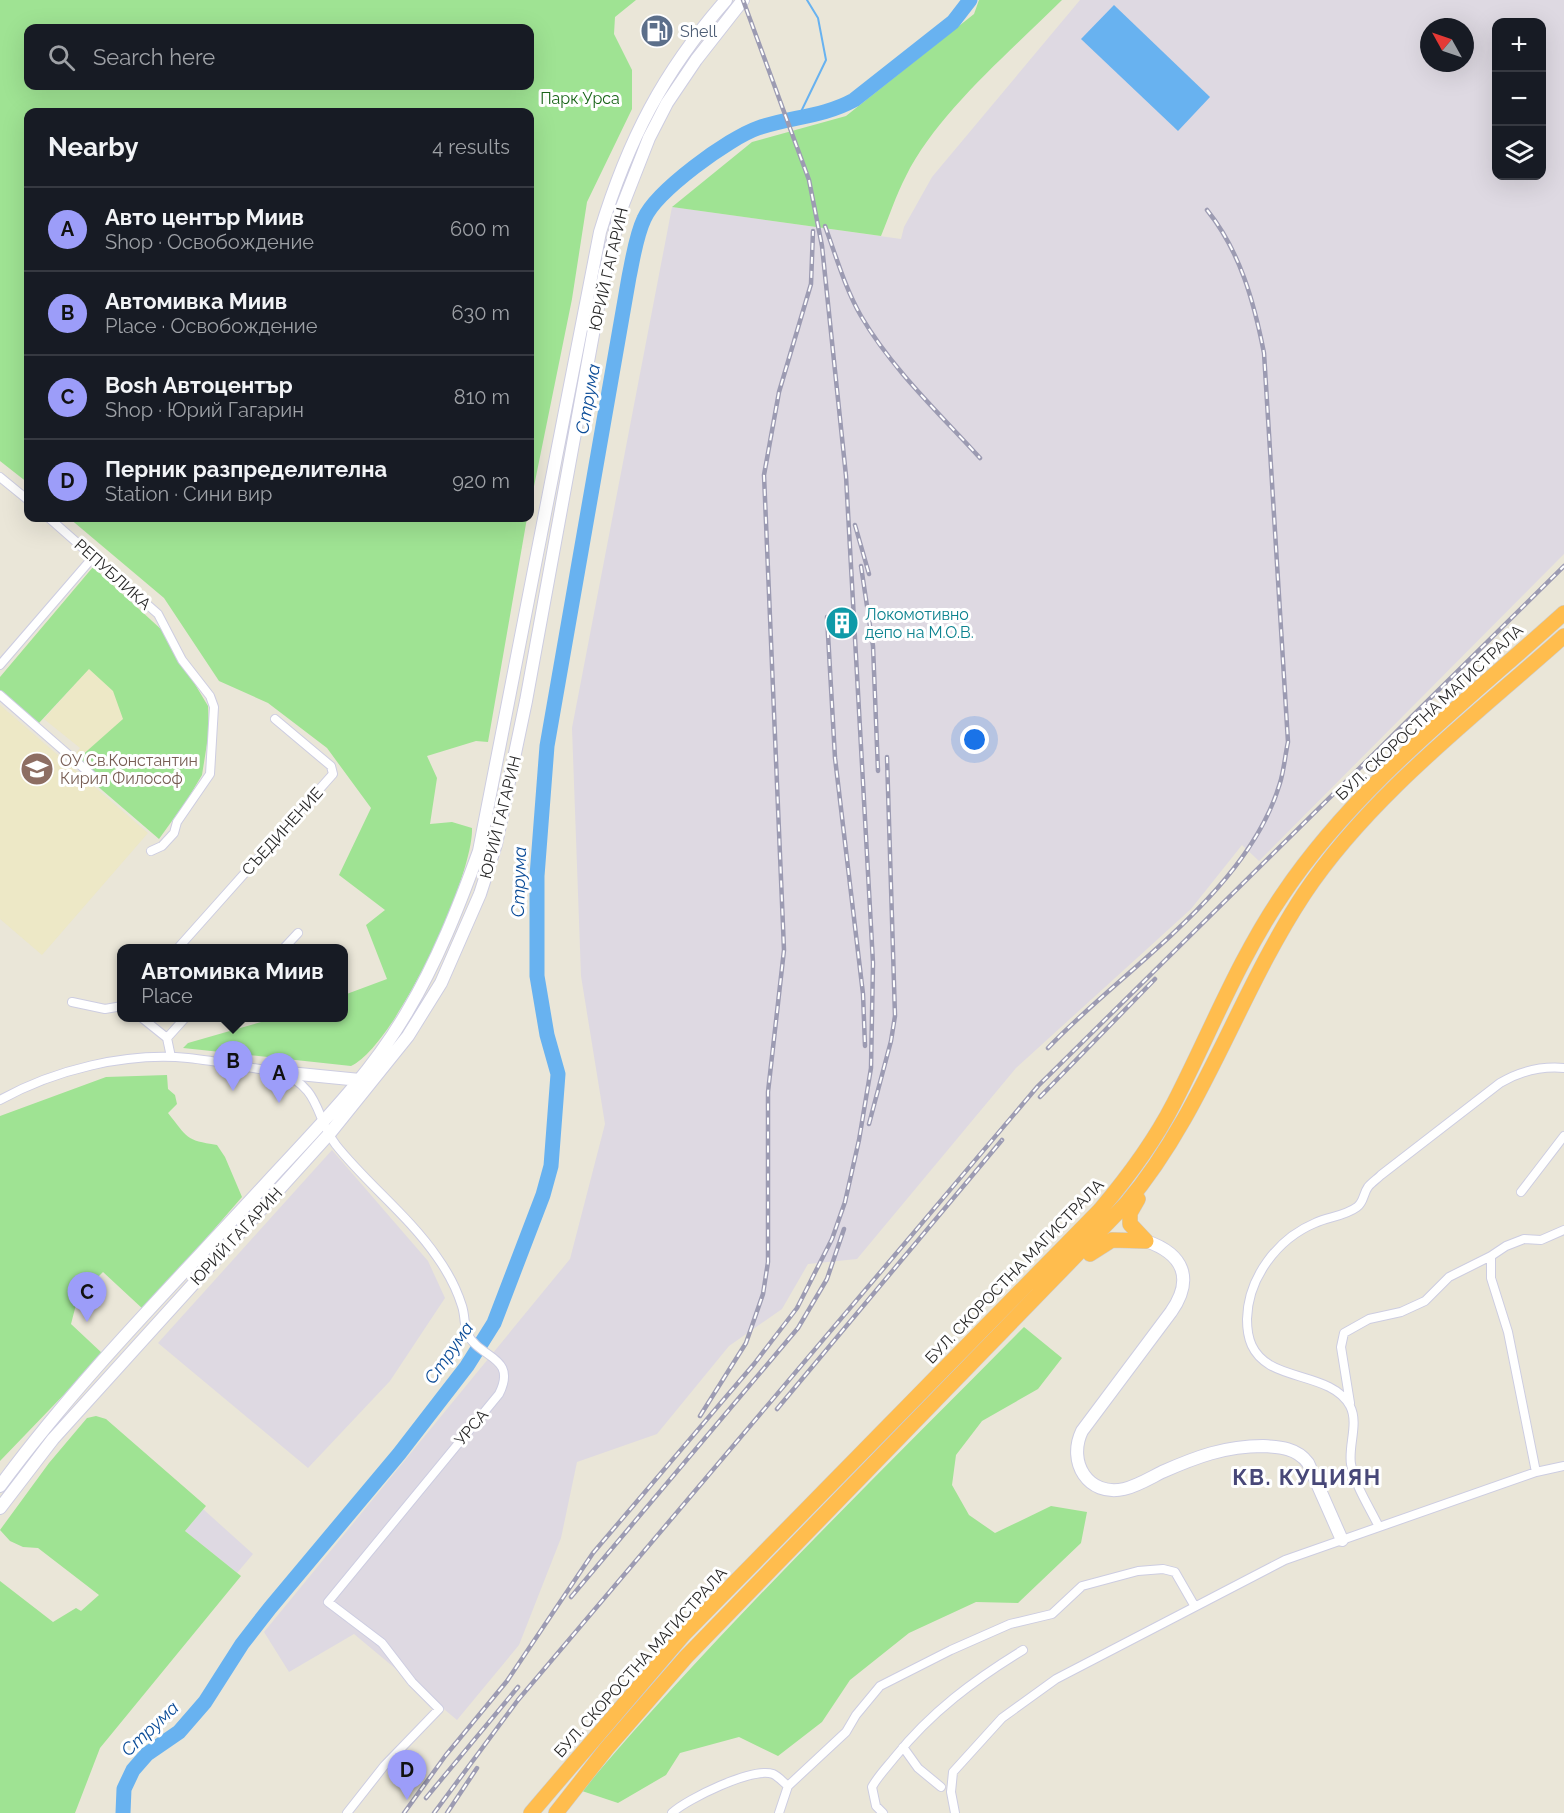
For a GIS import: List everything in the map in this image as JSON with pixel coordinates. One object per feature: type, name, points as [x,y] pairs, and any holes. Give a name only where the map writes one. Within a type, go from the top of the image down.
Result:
[{"type":"highway","name":"БУЛ. СКОРОСТНА МАГИСТРАЛА","points":[[531,1813],[684,1634],[1100,1210],[1139,1161],[1159,1130],[1252,945],[1282,894],[1344,814],[1564,613]]},
{"type":"highway","name":"БУЛ. СКОРОСТНА МАГИСТРАЛА","points":[[556,1813],[607,1748],[686,1657],[1113,1220],[1157,1164],[1190,1109],[1274,941],[1306,892],[1339,849],[1370,814],[1421,764],[1564,636]]},
{"type":"highway","points":[[1146,1241],[1132,1228],[1129,1218],[1157,1164]]},
{"type":"highway","points":[[1033,1303],[1107,1241],[1146,1241]]},
{"type":"street","name":"ЮРИЙ ГАГАРИН","points":[[0,1486],[28,1448],[82,1385],[360,1080],[407,1012],[442,946],[479,851],[600,232],[613,189],[650,104],[679,58],[726,0]]},
{"type":"street","name":"ЮРИЙ ГАГАРИН","points":[[0,1508],[66,1425],[330,1133],[425,1011],[456,953],[480,894],[496,844],[512,772],[602,285],[620,212],[649,138],[667,103],[696,60],[743,0]]},
{"type":"street","points":[[0,477],[24,497]]},
{"type":"street","name":"РЕПУБЛИКА","points":[[54,522],[158,614],[182,660],[210,696],[214,707],[210,774],[177,822],[174,833],[162,846],[152,851]]},
{"type":"street","points":[[0,665],[94,556]]},
{"type":"street","points":[[0,695],[95,778]]},
{"type":"street","name":"СЪЕДИНЕНИЕ","points":[[182,944],[333,774],[331,766],[275,719]]},
{"type":"street","points":[[288,944],[298,933]]},
{"type":"street","points":[[72,1002],[105,1009],[117,1007]]},
{"type":"street","points":[[148,1022],[167,1038],[171,1057]]},
{"type":"street","points":[[167,1038],[180,1022]]},
{"type":"street","points":[[0,1100],[73,1070],[123,1061],[171,1057],[279,1072],[360,1080]]},
{"type":"street","points":[[1351,1407],[1344,1397],[1330,1388],[1272,1366],[1258,1356],[1250,1345],[1247,1331],[1248,1307],[1254,1283],[1263,1267],[1280,1246],[1296,1234],[1314,1223],[1355,1209],[1362,1203],[1368,1188],[1381,1175],[1500,1083],[1517,1073],[1537,1069],[1564,1068]]},
{"type":"street","name":"УРСА","points":[[279,1072],[301,1083],[324,1120],[335,1144],[438,1258],[462,1306],[467,1332],[472,1341],[490,1354],[504,1370],[505,1377],[499,1394],[328,1602],[381,1643],[412,1682],[440,1709],[384,1766],[347,1813]]},
{"type":"street","points":[[1521,1192],[1564,1136]]},
{"type":"street","points":[[1379,1527],[1351,1464],[1353,1433],[1351,1407],[1341,1347],[1344,1333],[1369,1319],[1401,1312],[1425,1301],[1449,1277],[1506,1246],[1524,1239],[1541,1240],[1564,1230]]},
{"type":"street","points":[[1146,1241],[1164,1248],[1175,1257],[1184,1277],[1183,1291],[1171,1312],[1082,1431],[1075,1449],[1081,1471],[1100,1487],[1125,1489],[1212,1451],[1235,1447],[1286,1448],[1299,1454],[1308,1463],[1342,1540]]},
{"type":"street","points":[[1491,1256],[1491,1278],[1508,1332],[1536,1472]]},
{"type":"street","points":[[955,1813],[951,1792],[953,1772],[1002,1718],[1056,1679],[1194,1605],[1285,1560],[1536,1472],[1564,1466]]},
{"type":"street","points":[[779,1813],[788,1786],[846,1732],[855,1715],[880,1686],[951,1650],[1010,1624],[1053,1614],[1082,1586],[1138,1571],[1163,1569],[1175,1572],[1194,1605]]},
{"type":"street","points":[[883,1813],[876,1806],[872,1787],[903,1747],[949,1701],[982,1675],[1023,1650]]},
{"type":"street","points":[[903,1747],[918,1768],[941,1788]]},
{"type":"street","points":[[672,1813],[682,1804],[751,1774],[772,1774],[788,1786]]},
{"type":"shaded area","points":[[1080,0],[1564,0],[1564,554],[1259,861],[1242,845],[1191,909],[1016,1068],[857,1259],[808,1264],[782,1309],[729,1346],[657,1434],[577,1462],[561,1538],[519,1645],[457,1720],[354,1634],[289,1672],[264,1632],[570,1259],[605,1124],[581,976],[572,728],[672,207],[901,239],[904,227],[932,177]]},
{"type":"shaded area","points":[[89,668],[114,691],[124,719],[79,758],[75,754],[80,748],[44,719]]},
{"type":"shaded area","name":"ОУ Св.Константин Кирил Философ","points":[[0,705],[148,833],[42,955],[0,919]]},
{"type":"shaded area","points":[[332,1150],[428,1261],[445,1298],[390,1381],[308,1468],[158,1343]]},
{"type":"shaded area","points":[[203,1509],[253,1554],[237,1573],[185,1531]]},
{"type":"green space","name":"Парк Урса","points":[[0,0],[636,0],[615,17],[614,34],[632,70],[632,109],[587,202],[572,299],[534,486],[534,108],[24,108],[24,480],[0,461]]},
{"type":"green space","points":[[979,0],[1062,0],[977,83],[936,129],[906,176],[881,236],[672,207],[752,142],[846,116],[974,14]]},
{"type":"green space","points":[[74,522],[526,522],[488,742],[476,741],[427,756],[437,778],[430,824],[452,822],[472,828],[469,851],[460,883],[429,958],[409,995],[389,1027],[369,1052],[351,1066],[183,1048],[188,1043],[261,1022],[348,1022],[348,994],[387,979],[366,925],[385,910],[339,875],[371,808],[327,748],[268,703],[219,681],[164,598]]},
{"type":"green space","points":[[93,567],[163,631],[208,706],[209,731],[202,775],[159,839],[95,784],[100,777],[79,758],[123,719],[113,691],[89,669],[39,723],[0,690],[0,677]]},
{"type":"green space","points":[[167,1075],[168,1089],[175,1095],[177,1104],[168,1113],[188,1136],[217,1145],[225,1157],[242,1197],[144,1310],[103,1272],[78,1297],[71,1324],[103,1354],[0,1461],[0,1116],[106,1077]]},
{"type":"green space","points":[[1024,1327],[1062,1358],[1038,1389],[982,1421],[956,1455],[952,1485],[969,1515],[995,1533],[1051,1506],[1087,1512],[1081,1543],[1018,1603],[976,1602],[909,1633],[850,1680],[822,1722],[778,1756],[739,1737],[680,1753],[666,1775],[618,1803],[582,1791],[634,1730],[743,1613]]},
{"type":"green space","points":[[96,1416],[106,1419],[206,1506],[185,1531],[241,1576],[100,1748],[75,1813],[0,1813],[0,1581],[53,1622],[76,1608],[81,1611],[99,1595],[38,1548],[23,1547],[10,1541],[0,1530],[49,1463],[87,1418]]},
{"type":"water","points":[[1114,5],[1210,97],[1178,131],[1081,39]]},
{"type":"waterway","points":[[797,120],[826,60],[818,18],[807,0]]},
{"type":"waterway","name":"Струма","points":[[123,1813],[124,1789],[133,1770],[147,1754],[179,1732],[205,1702],[242,1644],[270,1608],[399,1454],[467,1366],[494,1323],[543,1195],[551,1166],[558,1074],[547,1035],[537,976],[537,876],[547,746],[629,277],[644,219],[663,194],[730,142],[758,128],[830,110],[854,100],[953,22],[970,0]]},
{"type":"railway","points":[[404,1813],[446,1755],[507,1681],[593,1553],[754,1364],[797,1308],[832,1239],[845,1202],[859,1140],[871,1068],[873,963],[846,476],[822,246],[809,180],[743,0]]},
{"type":"railway","points":[[1048,1048],[1078,1018],[1180,927],[1241,859],[1264,822],[1280,783],[1288,742],[1264,353],[1256,315],[1237,260],[1219,226],[1207,210]]},
{"type":"railway","points":[[825,226],[850,294],[873,335],[917,390],[980,458]]},
{"type":"railway","points":[[700,1416],[746,1343],[763,1294],[768,1262],[768,1092],[784,950],[764,475],[779,392],[811,284],[813,231]]},
{"type":"railway","points":[[855,525],[869,574]]},
{"type":"railway","points":[[861,566],[873,646],[878,771]]},
{"type":"railway","points":[[434,1813],[518,1700],[1038,1086],[1564,566]]},
{"type":"railway","points":[[827,617],[835,758],[863,994],[865,1046]]},
{"type":"railway","points":[[869,1124],[891,1041],[895,1016],[887,757]]},
{"type":"railway","points":[[1040,1097],[1155,979]]},
{"type":"railway","points":[[777,1409],[1002,1140]]},
{"type":"railway","points":[[571,1597],[798,1328],[827,1279],[844,1229]]},
{"type":"railway","points":[[426,1798],[518,1687]]},
{"type":"railway","points":[[447,1813],[477,1768]]},
{"type":"place","name":"Shell","points":[[657,31]]},
{"type":"place","name":"Локомотивно депо на М.О.В.","points":[[842,623]]},
{"type":"place","name":"ОУ Св.Константин Кирил Философ","points":[[37,769]]},
{"type":"place","name":"Автомивка Миив","points":[[233,1091]]},
{"type":"place","name":"Авто център Миив","points":[[279,1103]]},
{"type":"place","name":"Bosh Автоцентър","points":[[87,1322]]},
{"type":"place","name":"Перник разпределителна","points":[[407,1800]]},
{"type":"district","name":"КВ. КУЦИЯН","points":[[1307,1477]]}]
